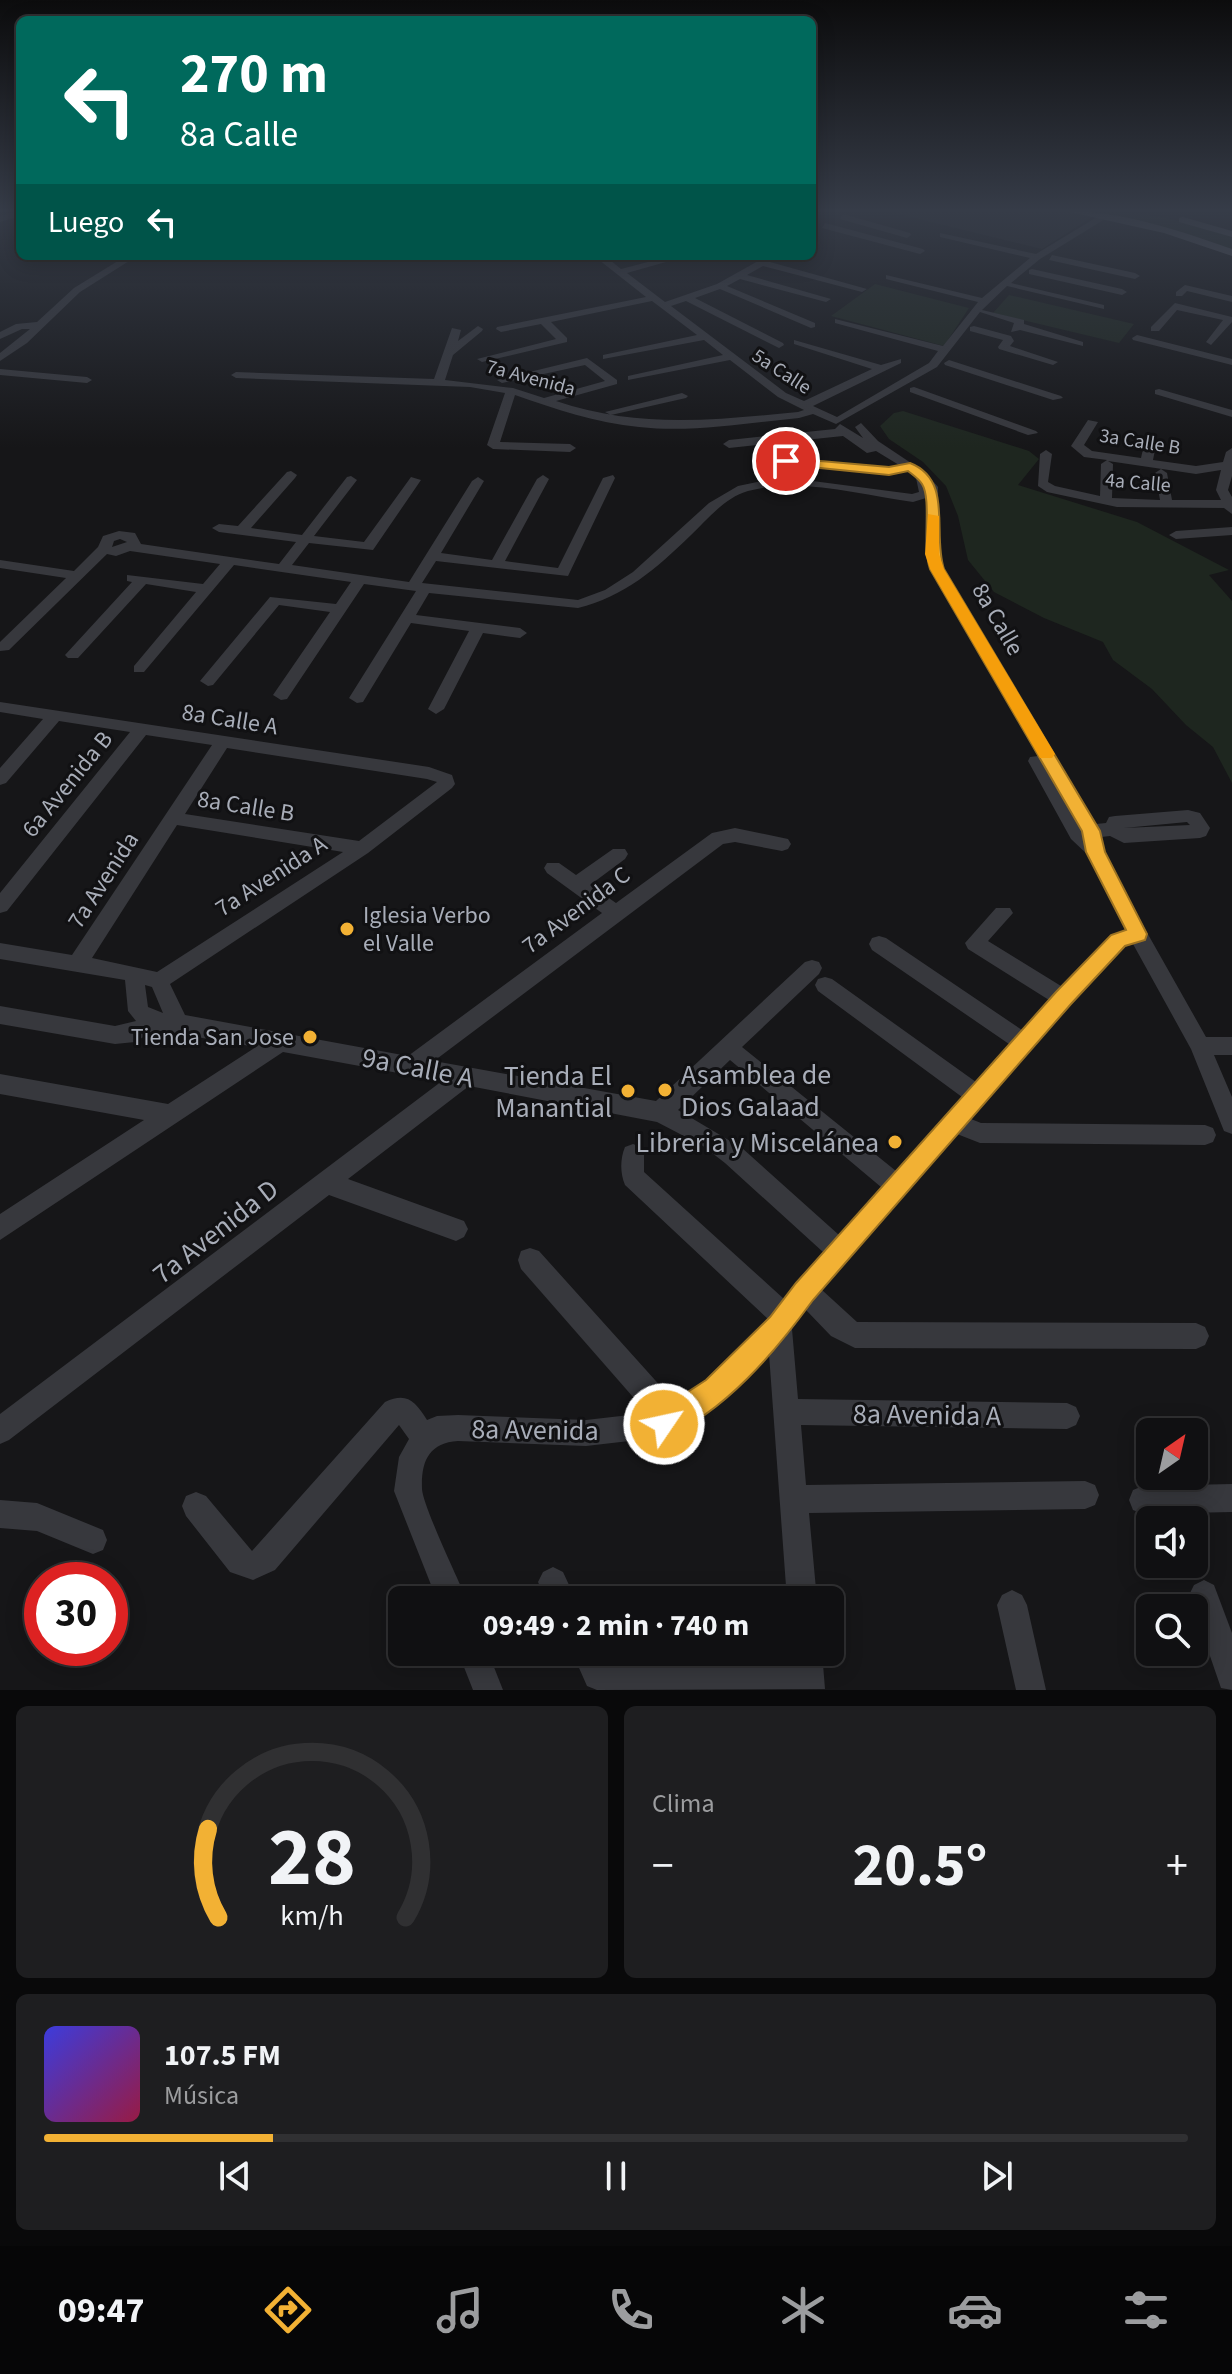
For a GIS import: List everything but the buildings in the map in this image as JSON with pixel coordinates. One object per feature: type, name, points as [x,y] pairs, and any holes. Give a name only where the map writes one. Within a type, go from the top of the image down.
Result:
[{"type":"street","points":[[0,358],[77,290]]},
{"type":"street","name":"5a Calle","points":[[643,290],[782,395],[840,425]]},
{"type":"street","points":[[665,305],[709,290]]},
{"type":"street","points":[[729,290],[811,325]]},
{"type":"street","points":[[803,290],[830,296],[814,309]]},
{"type":"street","points":[[931,290],[984,306],[1019,321],[1016,329],[1079,344]]},
{"type":"street","points":[[840,425],[923,373],[1001,290]]},
{"type":"street","points":[[729,444],[861,424],[949,363],[974,329],[984,306],[1007,290]]},
{"type":"street","points":[[1028,290],[1101,307]]},
{"type":"street","points":[[1112,290],[1122,292]]},
{"type":"street","points":[[1179,294],[1183,290]]},
{"type":"street","points":[[1193,290],[1232,299]]},
{"type":"street","points":[[501,329],[654,298]]},
{"type":"street","points":[[687,298],[779,345]]},
{"type":"street","points":[[1155,329],[1175,306],[1229,319],[1214,339],[1232,339]]},
{"type":"street","points":[[718,314],[721,320],[757,348]]},
{"type":"street","points":[[482,359],[563,340],[544,321]]},
{"type":"street","points":[[839,321],[946,350]]},
{"type":"street","points":[[0,337],[14,328],[40,325]]},
{"type":"street","points":[[447,354],[478,329]]},
{"type":"street","points":[[974,329],[1007,338],[1009,341],[1003,347],[1053,363]]},
{"type":"street","points":[[438,383],[456,330]]},
{"type":"street","points":[[607,357],[705,337]]},
{"type":"street","points":[[1137,338],[1232,362]]},
{"type":"street","points":[[798,342],[880,368]]},
{"type":"street","points":[[632,378],[730,357]]},
{"type":"street","points":[[502,380],[587,361],[613,382],[541,402]]},
{"type":"street","name":"7a Avenida","points":[[236,375],[470,384],[513,391],[608,421],[694,425],[799,415],[897,361]]},
{"type":"street","points":[[949,363],[1057,398]]},
{"type":"street","points":[[0,372],[87,380]]},
{"type":"street","points":[[914,390],[1032,433]]},
{"type":"street","points":[[513,391],[492,443],[496,447],[570,448]]},
{"type":"street","points":[[1160,391],[1232,414]]},
{"type":"street","points":[[611,412],[682,396]]},
{"type":"street","points":[[663,400],[694,425]]},
{"type":"street","name":"3a Calle B","points":[[1092,422],[1077,446],[1081,452],[1196,470],[1230,458]]},
{"type":"street","points":[[861,424],[866,436],[905,468],[920,487],[927,504]]},
{"type":"street","points":[[840,425],[905,468]]},
{"type":"street","points":[[554,447],[559,429]]},
{"type":"street","points":[[1146,464],[1151,440]]},
{"type":"street","name":"4a Calle","points":[[1046,454],[1042,483],[1051,489],[1106,501],[1229,507]]},
{"type":"street","points":[[1229,507],[1222,490],[1230,458]]},
{"type":"street","points":[[760,459],[889,471],[905,468]]},
{"type":"street","points":[[1106,501],[1107,464]]},
{"type":"street","name":"8a Calle","points":[[905,468],[922,476],[926,489],[928,572],[1077,834],[1093,841],[1138,934],[1200,1046],[1232,1124]]},
{"type":"street","points":[[1161,473],[1167,505]]},
{"type":"street","points":[[241,531],[291,475]]},
{"type":"street","points":[[431,556],[563,573],[609,478]]},
{"type":"street","points":[[496,565],[543,479]]},
{"type":"street","points":[[283,568],[351,480]]},
{"type":"street","points":[[219,528],[368,547],[415,480]]},
{"type":"street","points":[[357,698],[407,618],[431,556],[478,481]]},
{"type":"street","points":[[4,647],[74,575],[104,549],[116,552],[131,547],[419,588],[578,604],[592,601],[653,565],[718,502],[747,487],[797,485],[927,504]]},
{"type":"street","points":[[1176,535],[1232,531]]},
{"type":"street","points":[[139,669],[230,561]]},
{"type":"street","points":[[0,577],[6,565],[74,575]]},
{"type":"street","points":[[73,655],[136,578],[206,589]]},
{"type":"street","points":[[281,695],[360,579]]},
{"type":"street","points":[[208,681],[275,600],[338,609]]},
{"type":"street","points":[[407,618],[520,633]]},
{"type":"street","points":[[436,709],[478,628]]},
{"type":"street","name":"8a Calle A","points":[[0,707],[441,775],[446,779],[446,784]]},
{"type":"street","points":[[0,779],[55,716]]},
{"type":"street","name":"6a Avenida B","points":[[0,906],[141,730]]},
{"type":"street","name":"7a Avenida","points":[[77,964],[222,743]]},
{"type":"street","name":"7a Avenida A","points":[[159,981],[362,848],[446,784]]},
{"type":"street","name":"8a Calle B","points":[[171,818],[362,848]]},
{"type":"street","points":[[1093,841],[1113,829]]},
{"type":"street","name":"7a Avenida C","points":[[412,1065],[718,838],[735,835],[782,844]]},
{"type":"street","points":[[577,884],[619,854]]},
{"type":"street","points":[[553,868],[616,913]]},
{"type":"street","points":[[1003,913],[975,943],[1063,998]]},
{"type":"street","name":"8a Avenida","points":[[424,1438],[437,1429],[586,1433],[664,1424],[715,1389],[782,1321],[839,1251],[1063,998],[1118,941],[1138,934]]},
{"type":"street","points":[[879,944],[1025,1043]]},
{"type":"street","points":[[0,951],[134,973],[159,981],[178,1023]]},
{"type":"street","points":[[134,973],[138,1011],[152,1021]]},
{"type":"street","points":[[660,1112],[819,976],[977,1095]]},
{"type":"street","name":"9a Calle A","points":[[0,1015],[115,1035],[132,1035],[152,1021],[178,1023],[660,1112],[688,1123],[728,1148],[839,1251]]},
{"type":"street","points":[[0,1228],[282,1041]]},
{"type":"street","points":[[1200,1046],[1232,1046]]},
{"type":"street","points":[[738,1055],[897,1186]]},
{"type":"street","name":"7a Avenida D","points":[[0,1431],[466,1076]]},
{"type":"street","points":[[0,1084],[172,1115]]},
{"type":"street","points":[[954,1122],[980,1133],[1205,1135]]},
{"type":"street","points":[[633,1155],[633,1177],[782,1321],[786,1412],[801,1586]]},
{"type":"street","points":[[327,1183],[456,1229]]},
{"type":"street","points":[[530,1260],[655,1399],[664,1424]]},
{"type":"street","points":[[805,1291],[840,1327],[855,1335],[1196,1336]]},
{"type":"street","points":[[196,1506],[240,1562],[253,1566],[265,1560],[399,1408],[405,1410],[424,1438],[413,1457],[408,1491],[446,1586]]},
{"type":"street","name":"8a Avenida A","points":[[786,1412],[1067,1416]]},
{"type":"street","points":[[794,1499],[1085,1495]]},
{"type":"street","points":[[1143,1500],[1232,1498]]},
{"type":"street","points":[[0,1514],[37,1517],[93,1540]]},
{"type":"street","points":[[1012,1605],[1031,1690]]},
{"type":"street","points":[[1208,1607],[1232,1677]]},
{"type":"street","points":[[479,1666],[488,1690]]},
{"type":"street","points":[[594,1666],[598,1675],[809,1674]]},
{"type":"shaded area","points":[[867,290],[898,290],[969,308],[944,346],[831,316]]},
{"type":"shaded area","points":[[1009,295],[1134,324],[1119,343],[993,313]]},
{"type":"shaded area","points":[[903,411],[1029,451],[1039,459],[1018,485],[1137,522],[1229,570],[1209,575],[1232,601],[1232,783],[1213,747],[1186,725],[1152,689],[1113,660],[1103,642],[1044,618],[994,592],[968,560],[958,516],[946,486],[923,462],[889,439],[880,426],[894,413]]},
{"type":"slow traffic","points":[[933,516],[932,554],[937,569],[1046,754]]},
{"type":"place","name":"Iglesia Verbo el Valle","points":[[347,929]]},
{"type":"place","name":"Tienda San Jose","points":[[310,1037]]},
{"type":"place","name":"Asamblea de Dios Galaad","points":[[665,1090]]},
{"type":"place","name":"Tienda El Manantial","points":[[628,1091]]},
{"type":"place","name":"Libreria y Miscelánea","points":[[895,1142]]},
{"type":"route","points":[[664,1424],[715,1389],[779,1326],[805,1291],[1063,998],[1118,941],[1138,934],[1096,852],[1091,831],[937,569],[932,554],[932,487],[910,467],[889,471],[786,461]]}]
